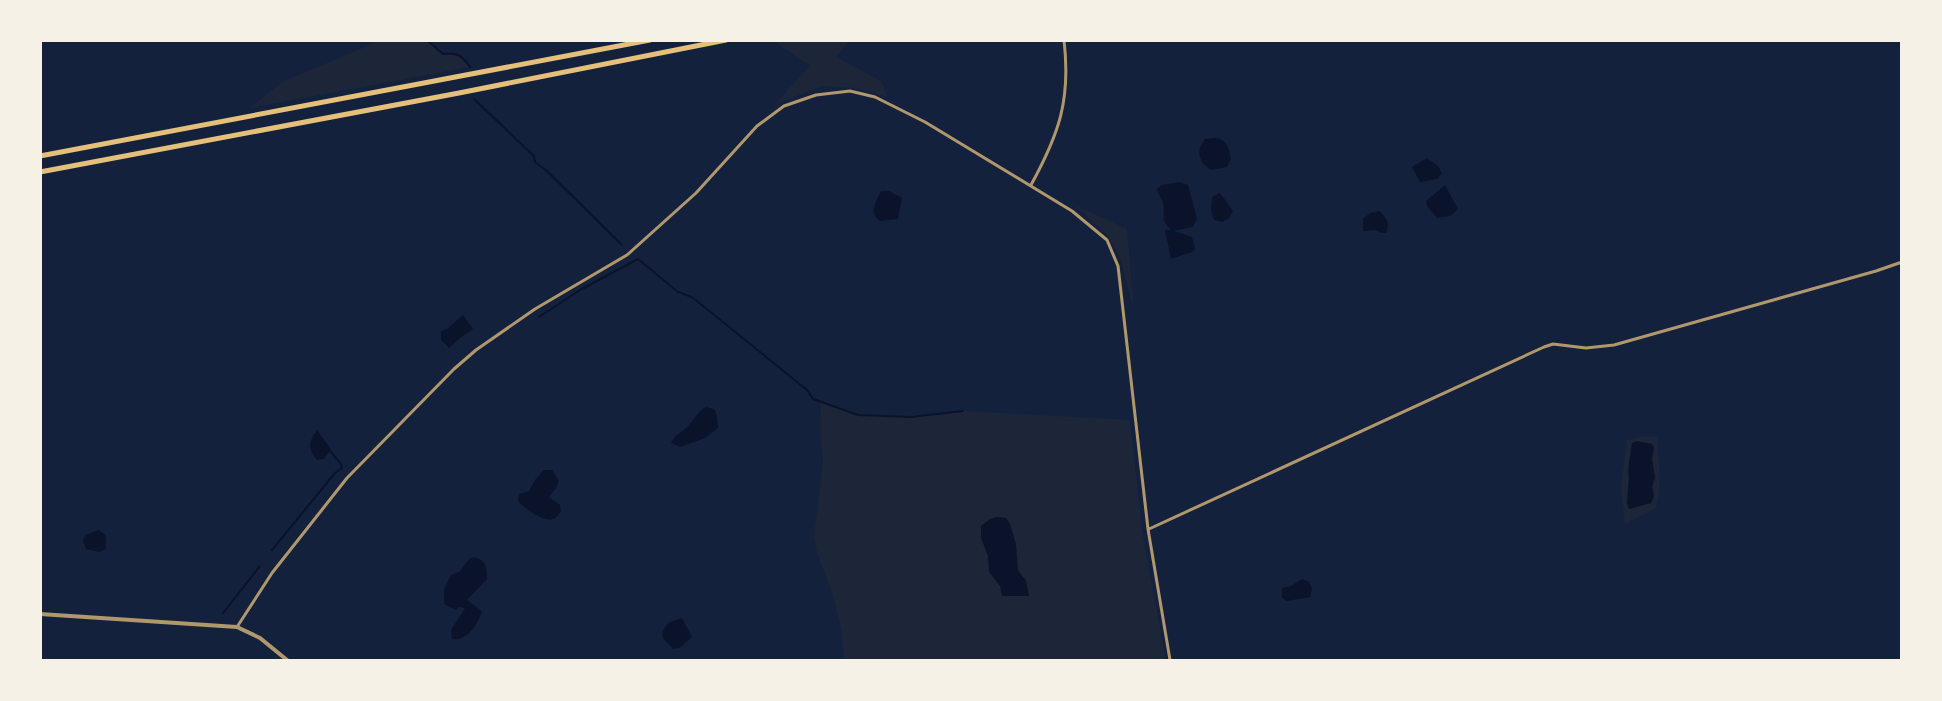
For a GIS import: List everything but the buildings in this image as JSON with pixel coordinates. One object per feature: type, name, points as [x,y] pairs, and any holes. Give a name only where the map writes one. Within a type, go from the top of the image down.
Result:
[{"type":"highway","points":[[40,156],[650,40]]},
{"type":"highway","points":[[40,172],[726,40]]},
{"type":"street","points":[[1031,185],[1049,152],[1063,113],[1066,59],[1064,40]]},
{"type":"street","points":[[237,627],[272,573],[347,478],[454,369],[476,350],[535,309],[627,255],[696,193],[757,126],[784,106],[816,95],[849,90],[875,97],[925,122],[1072,211],[1107,240],[1118,266],[1148,529],[1170,660]]},
{"type":"street","points":[[1148,529],[1544,347],[1554,344],[1586,348],[1614,345],[1876,272],[1902,262]]},
{"type":"street","points":[[40,614],[237,627],[260,638],[287,660]]},
{"type":"shaded area","points":[[379,41],[427,41],[443,54],[461,57],[470,67],[250,108],[282,82]]},
{"type":"shaded area","points":[[774,41],[849,41],[836,57],[881,81],[888,97],[855,88],[822,86],[774,105],[810,66]]},
{"type":"shaded area","points":[[1214,138],[1225,142],[1231,159],[1227,167],[1211,170],[1201,160],[1199,152],[1205,139]]},
{"type":"shaded area","points":[[1427,158],[1438,166],[1442,173],[1437,179],[1420,182],[1412,167]]},
{"type":"shaded area","points":[[1180,182],[1188,185],[1197,218],[1193,227],[1174,231],[1192,237],[1195,249],[1171,259],[1165,230],[1171,230],[1164,220],[1164,207],[1157,189],[1162,185]]},
{"type":"shaded area","points":[[1445,185],[1458,209],[1450,216],[1437,218],[1427,206],[1426,201]]},
{"type":"shaded area","points":[[881,191],[889,191],[902,198],[898,219],[880,221],[876,218],[874,207]]},
{"type":"shaded area","points":[[1220,193],[1233,211],[1229,218],[1222,222],[1214,220],[1211,210],[1212,197]]},
{"type":"shaded area","points":[[1075,205],[1127,229],[1134,311],[1120,257],[1107,235]]},
{"type":"shaded area","points":[[1379,211],[1387,220],[1386,233],[1375,230],[1363,231],[1363,219],[1370,213]]},
{"type":"shaded area","points":[[463,315],[473,329],[449,348],[441,340],[441,331],[447,329]]},
{"type":"shaded area","points":[[821,403],[858,415],[911,417],[963,411],[1130,420],[1142,530],[1166,660],[844,660],[841,629],[833,595],[817,553],[814,537],[823,462],[820,430]]},
{"type":"shaded area","points":[[706,407],[714,409],[718,428],[705,438],[680,447],[671,443],[676,436]]},
{"type":"shaded area","points":[[317,430],[331,449],[324,459],[317,460],[310,445]]},
{"type":"shaded area","points":[[1657,437],[1659,481],[1656,508],[1625,524],[1621,488],[1627,440]],"holes":[[[1637,441],[1642,442],[1653,453],[1655,478],[1652,488],[1654,496],[1651,503],[1629,508],[1627,503],[1630,459]]]},
{"type":"shaded area","points":[[1637,441],[1652,444],[1654,447],[1652,459],[1655,478],[1652,487],[1654,496],[1651,503],[1629,509],[1627,503],[1629,461],[1632,443]]},
{"type":"shaded area","points":[[544,470],[552,470],[559,481],[549,497],[560,505],[561,512],[550,520],[529,511],[518,501],[519,494],[529,491]]},
{"type":"shaded area","points":[[996,517],[1006,518],[1010,524],[1016,544],[1018,570],[1026,581],[1029,596],[1002,596],[1000,586],[989,572],[988,556],[981,538],[981,526]]},
{"type":"shaded area","points":[[99,530],[106,537],[106,549],[99,552],[86,549],[83,541],[85,535]]},
{"type":"shaded area","points":[[475,557],[486,565],[487,579],[467,600],[482,611],[475,626],[467,635],[452,639],[451,630],[465,608],[459,607],[456,610],[444,604],[444,590],[451,575],[459,572],[470,558]]},
{"type":"shaded area","points":[[1302,579],[1309,582],[1312,589],[1310,597],[1287,601],[1282,598],[1282,588],[1291,586]]},
{"type":"shaded area","points":[[682,618],[692,637],[679,648],[673,649],[663,638],[662,632],[668,623]]},
{"type":"waterway","points":[[427,40],[443,54],[455,54],[461,57],[470,67]]},
{"type":"waterway","points":[[474,99],[534,156],[535,162],[622,245]]},
{"type":"waterway","points":[[539,317],[580,290],[638,259],[678,292],[692,297],[807,390],[813,399],[858,415],[911,417],[963,411]]},
{"type":"waterway","points":[[272,550],[335,473],[342,468],[330,451]]},
{"type":"waterway","points":[[223,613],[260,566]]}]
